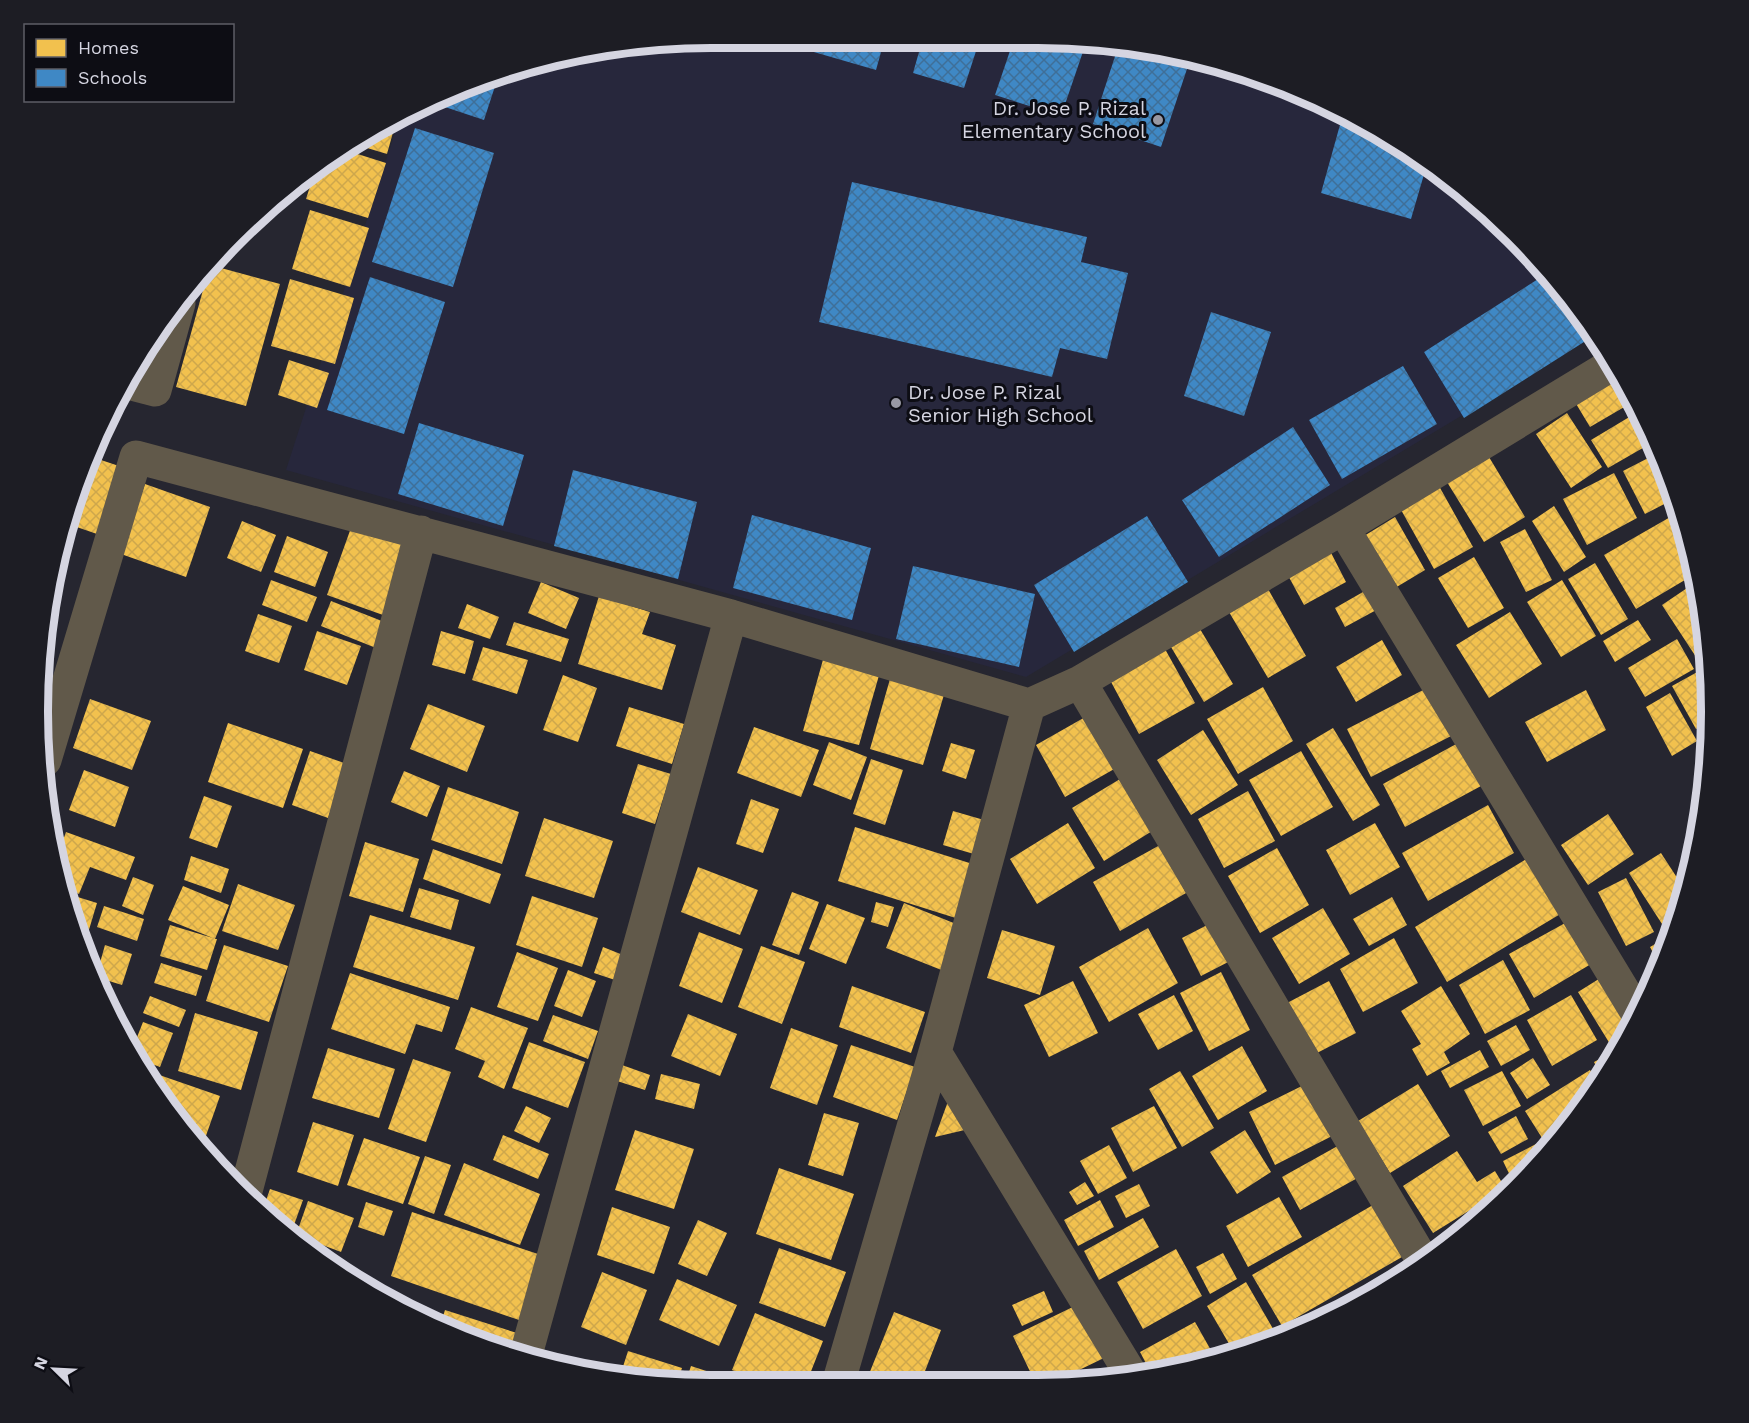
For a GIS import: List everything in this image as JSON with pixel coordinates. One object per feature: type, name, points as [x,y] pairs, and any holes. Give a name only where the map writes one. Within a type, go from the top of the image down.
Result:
[{"type":"street","points":[[134,385],[155,390],[173,325]]},
{"type":"street","points":[[49,747],[136,457],[731,616],[1029,705],[1080,682],[1343,528],[1605,369]]},
{"type":"street","points":[[1343,528],[1633,1006]]},
{"type":"street","points":[[247,1186],[421,532]]},
{"type":"street","points":[[528,1348],[731,616]]},
{"type":"street","points":[[1080,682],[1418,1254]]},
{"type":"street","points":[[841,1375],[934,1052],[1029,705]]},
{"type":"street","points":[[934,1052],[1127,1368]]},
{"type":"shaded area","name":"Dr. Jose P. Rizal Senior High School","points":[[668,49],[1081,49],[1167,61],[1251,83],[1331,116],[1406,160],[1441,185],[1507,242],[1564,308],[1587,340],[1026,677],[286,470],[396,128],[418,116],[498,83],[582,61]]},
{"type":"building: Homes","points":[[394,129],[387,154],[364,147]]},
{"type":"building: Homes","points":[[354,153],[386,163],[368,218],[306,199],[311,183]]},
{"type":"building: Homes","points":[[310,210],[369,228],[350,287],[292,269]]},
{"type":"building: Homes","points":[[219,267],[280,284],[246,406],[176,387],[205,284]]},
{"type":"building: Homes","points":[[290,279],[354,298],[335,364],[271,346]]},
{"type":"building: Homes","points":[[289,360],[329,373],[317,408],[278,395]]},
{"type":"building: Homes","points":[[1612,381],[1626,406],[1590,427],[1575,402]]},
{"type":"building: Homes","points":[[1567,413],[1602,467],[1571,488],[1536,434]]},
{"type":"building: Homes","points":[[1631,416],[1645,447],[1608,468],[1591,440]]},
{"type":"building: Homes","points":[[1489,457],[1525,517],[1484,542],[1447,482]]},
{"type":"building: Homes","points":[[1650,457],[1667,502],[1645,514],[1623,471]]},
{"type":"building: Homes","points":[[99,459],[119,466],[97,534],[75,526]]},
{"type":"building: Homes","points":[[1614,473],[1637,518],[1587,545],[1563,499]]},
{"type":"building: Homes","points":[[145,484],[210,507],[186,577],[121,554]]},
{"type":"building: Homes","points":[[1439,486],[1473,547],[1434,569],[1400,508]]},
{"type":"building: Homes","points":[[1554,506],[1586,557],[1564,572],[1532,521]]},
{"type":"building: Homes","points":[[1671,516],[1687,579],[1636,609],[1604,555]]},
{"type":"building: Homes","points":[[1395,517],[1425,570],[1395,588],[1364,536]]},
{"type":"building: Homes","points":[[242,521],[276,535],[261,572],[227,558]]},
{"type":"building: Homes","points":[[352,525],[408,545],[383,615],[327,595]]},
{"type":"building: Homes","points":[[1525,529],[1552,580],[1526,592],[1500,542]]},
{"type":"building: Homes","points":[[287,536],[328,552],[315,587],[274,572]]},
{"type":"building: Homes","points":[[1327,545],[1346,582],[1304,605],[1284,568]]},
{"type":"building: Homes","points":[[1474,557],[1504,608],[1468,628],[1438,578]]},
{"type":"building: Homes","points":[[1595,563],[1628,619],[1601,635],[1568,579]]},
{"type":"building: Homes","points":[[271,580],[317,597],[307,622],[262,605]]},
{"type":"building: Homes","points":[[1562,580],[1596,636],[1561,657],[1527,602]]},
{"type":"building: Homes","points":[[541,582],[579,598],[566,629],[528,613]]},
{"type":"building: Homes","points":[[1689,587],[1699,659],[1698,660],[1662,605]]},
{"type":"building: Homes","points":[[1370,588],[1380,608],[1345,627],[1335,608]]},
{"type":"building: Homes","points":[[1268,589],[1306,656],[1268,678],[1229,612]]},
{"type":"building: Homes","points":[[599,596],[650,612],[642,634],[676,645],[662,690],[578,664]]},
{"type":"building: Homes","points":[[331,601],[392,625],[381,650],[321,626]]},
{"type":"building: Homes","points":[[467,604],[499,617],[490,639],[458,628]]},
{"type":"building: Homes","points":[[1510,612],[1542,664],[1489,698],[1456,645]]},
{"type":"building: Homes","points":[[258,614],[292,626],[279,663],[245,651]]},
{"type":"building: Homes","points":[[1638,620],[1651,640],[1615,662],[1603,641]]},
{"type":"building: Homes","points":[[514,622],[569,639],[561,662],[506,645]]},
{"type":"building: Homes","points":[[1200,629],[1233,684],[1204,702],[1171,647]]},
{"type":"building: Homes","points":[[317,631],[361,646],[347,685],[304,670]]},
{"type":"building: Homes","points":[[441,631],[474,641],[465,674],[432,665]]},
{"type":"building: Homes","points":[[1677,639],[1694,669],[1645,697],[1628,668]]},
{"type":"building: Homes","points":[[1382,640],[1402,675],[1356,702],[1336,667]]},
{"type":"building: Homes","points":[[483,647],[528,660],[517,694],[472,680]]},
{"type":"building: Homes","points":[[826,649],[882,665],[859,745],[803,731]]},
{"type":"building: Homes","points":[[1165,649],[1195,703],[1139,734],[1110,680]]},
{"type":"building: Homes","points":[[1700,670],[1701,726],[1696,729],[1672,686]]},
{"type":"building: Homes","points":[[892,672],[946,688],[923,765],[870,749]]},
{"type":"building: Homes","points":[[563,675],[597,688],[578,742],[543,730]]},
{"type":"building: Homes","points":[[1263,687],[1293,741],[1238,774],[1207,719]]},
{"type":"building: Homes","points":[[1429,687],[1453,735],[1371,777],[1347,729]]},
{"type":"building: Homes","points":[[1586,690],[1606,730],[1547,762],[1525,722]]},
{"type":"building: Homes","points":[[1670,693],[1697,741],[1672,756],[1646,707]]},
{"type":"building: Homes","points":[[90,699],[151,721],[132,770],[73,748]]},
{"type":"building: Homes","points":[[428,704],[485,726],[467,772],[410,749]]},
{"type":"building: Homes","points":[[629,707],[684,724],[672,764],[616,746]]},
{"type":"building: Homes","points":[[1087,716],[1116,768],[1065,797],[1036,745]]},
{"type":"building: Homes","points":[[228,723],[303,749],[283,808],[208,782]]},
{"type":"building: Homes","points":[[754,727],[819,750],[801,797],[737,773]]},
{"type":"building: Homes","points":[[1333,728],[1380,805],[1353,821],[1306,744]]},
{"type":"building: Homes","points":[[1203,730],[1238,785],[1191,815],[1157,760]]},
{"type":"building: Homes","points":[[829,742],[867,757],[851,800],[813,785]]},
{"type":"building: Homes","points":[[951,743],[975,750],[966,779],[942,771]]},
{"type":"building: Homes","points":[[1458,743],[1481,786],[1405,827],[1383,784]]},
{"type":"building: Homes","points":[[310,751],[347,764],[328,818],[292,805]]},
{"type":"building: Homes","points":[[1301,751],[1333,807],[1281,836],[1249,780]]},
{"type":"building: Homes","points":[[871,759],[903,770],[885,825],[853,814]]},
{"type":"building: Homes","points":[[638,764],[671,774],[655,824],[622,813]]},
{"type":"building: Homes","points":[[84,770],[129,787],[115,827],[69,810]]},
{"type":"building: Homes","points":[[404,771],[440,786],[427,817],[391,802]]},
{"type":"building: Homes","points":[[1125,776],[1157,828],[1104,861],[1072,808]]},
{"type":"building: Homes","points":[[448,787],[519,812],[502,864],[431,840]]},
{"type":"building: Homes","points":[[1248,791],[1275,841],[1224,868],[1198,819]]},
{"type":"building: Homes","points":[[204,796],[232,806],[217,848],[189,838]]},
{"type":"building: Homes","points":[[751,799],[779,809],[763,853],[736,844]]},
{"type":"building: Homes","points":[[1488,805],[1514,853],[1428,901],[1402,853]]},
{"type":"building: Homes","points":[[953,811],[984,820],[974,854],[943,845]]},
{"type":"building: Homes","points":[[1608,814],[1634,854],[1588,885],[1561,845]]},
{"type":"building: Homes","points":[[544,818],[613,841],[594,898],[525,876]]},
{"type":"building: Homes","points":[[1068,823],[1095,868],[1037,904],[1010,859]]},
{"type":"building: Homes","points":[[1375,823],[1400,867],[1350,895],[1326,850]]},
{"type":"building: Homes","points":[[855,827],[979,866],[962,920],[838,881]]},
{"type":"building: Homes","points":[[66,832],[135,857],[126,880],[90,867],[79,894],[74,892],[62,844]]},
{"type":"building: Homes","points":[[365,842],[419,859],[403,912],[349,896]]},
{"type":"building: Homes","points":[[1160,845],[1186,893],[1120,931],[1093,882]]},
{"type":"building: Homes","points":[[1277,848],[1309,905],[1260,933],[1228,876]]},
{"type":"building: Homes","points":[[433,849],[501,874],[490,904],[423,879]]},
{"type":"building: Homes","points":[[1661,853],[1679,880],[1667,920],[1662,924],[1629,873]]},
{"type":"building: Homes","points":[[191,856],[229,869],[221,893],[184,880]]},
{"type":"building: Homes","points":[[1528,858],[1562,913],[1447,982],[1415,927]]},
{"type":"building: Homes","points":[[698,867],[758,890],[740,935],[681,912]]},
{"type":"building: Homes","points":[[133,877],[154,885],[143,915],[122,906]]},
{"type":"building: Homes","points":[[1626,878],[1654,932],[1626,946],[1598,892]]},
{"type":"building: Homes","points":[[238,884],[295,905],[278,950],[222,931]]},
{"type":"building: Homes","points":[[183,886],[229,905],[215,939],[217,939],[207,970],[160,956],[170,925],[213,938],[168,920]]},
{"type":"building: Homes","points":[[419,888],[459,900],[451,930],[410,917]]},
{"type":"building: Homes","points":[[792,892],[819,902],[799,955],[772,945]]},
{"type":"building: Homes","points":[[75,896],[97,903],[88,933],[83,925]]},
{"type":"building: Homes","points":[[532,896],[598,918],[582,967],[516,945]]},
{"type":"building: Homes","points":[[1392,897],[1407,925],[1369,946],[1353,919]]},
{"type":"building: Homes","points":[[876,902],[894,907],[888,927],[871,922]]},
{"type":"building: Homes","points":[[904,903],[966,928],[949,973],[886,948]]},
{"type":"building: Homes","points":[[827,904],[865,918],[846,964],[809,949]]},
{"type":"building: Homes","points":[[104,906],[144,919],[137,941],[97,927]]},
{"type":"building: Homes","points":[[1323,908],[1350,954],[1299,984],[1272,938]]},
{"type":"building: Homes","points":[[370,915],[475,947],[458,1000],[353,967]]},
{"type":"building: Homes","points":[[1215,921],[1234,959],[1201,976],[1182,938]]},
{"type":"building: Homes","points":[[1567,922],[1591,964],[1534,998],[1509,954]]},
{"type":"building: Homes","points":[[1148,928],[1178,983],[1109,1022],[1079,967]]},
{"type":"building: Homes","points":[[1002,930],[1055,946],[1040,995],[987,978]]},
{"type":"building: Homes","points":[[699,932],[743,949],[722,1003],[679,986]]},
{"type":"building: Homes","points":[[1394,938],[1418,983],[1363,1012],[1340,969]]},
{"type":"building: Homes","points":[[1659,942],[1654,955],[1650,947]]},
{"type":"building: Homes","points":[[105,945],[132,954],[122,985],[105,980],[99,966]]},
{"type":"building: Homes","points":[[224,945],[288,966],[269,1022],[206,1001]]},
{"type":"building: Homes","points":[[761,946],[805,962],[782,1024],[738,1007]]},
{"type":"building: Homes","points":[[603,947],[633,959],[624,983],[594,973]]},
{"type":"building: Homes","points":[[517,952],[558,968],[538,1021],[497,1007]]},
{"type":"building: Homes","points":[[1503,960],[1530,1010],[1485,1034],[1459,985]]},
{"type":"building: Homes","points":[[161,963],[202,976],[196,996],[154,983]]},
{"type":"building: Homes","points":[[568,970],[596,981],[582,1017],[554,1006]]},
{"type":"building: Homes","points":[[1221,972],[1250,1030],[1209,1051],[1180,993]]},
{"type":"building: Homes","points":[[350,973],[450,1007],[442,1032],[416,1024],[405,1054],[331,1029]]},
{"type":"building: Homes","points":[[1602,977],[1627,1016],[1610,1044],[1578,992]]},
{"type":"building: Homes","points":[[1073,981],[1098,1033],[1049,1057],[1024,1005]]},
{"type":"building: Homes","points":[[1329,981],[1356,1033],[1313,1055],[1287,1003]]},
{"type":"building: Homes","points":[[852,986],[925,1012],[911,1053],[839,1027]]},
{"type":"building: Homes","points":[[1441,986],[1470,1034],[1444,1052],[1450,1063],[1427,1076],[1412,1049],[1421,1044],[1401,1011]]},
{"type":"building: Homes","points":[[1174,995],[1193,1031],[1158,1050],[1138,1014]]},
{"type":"building: Homes","points":[[1571,995],[1597,1040],[1552,1066],[1527,1020]]},
{"type":"building: Homes","points":[[150,996],[186,1010],[179,1027],[143,1013]]},
{"type":"building: Homes","points":[[471,1007],[528,1028],[504,1089],[478,1077],[485,1061],[455,1049]]},
{"type":"building: Homes","points":[[195,1013],[258,1032],[241,1090],[178,1071]]},
{"type":"building: Homes","points":[[688,1014],[737,1034],[720,1076],[671,1056]]},
{"type":"building: Homes","points":[[553,1015],[598,1031],[588,1059],[543,1041]]},
{"type":"building: Homes","points":[[143,1022],[173,1033],[160,1067],[150,1063],[136,1041]]},
{"type":"building: Homes","points":[[1516,1025],[1530,1050],[1501,1066],[1487,1041]]},
{"type":"building: Homes","points":[[791,1028],[838,1045],[817,1105],[770,1088]]},
{"type":"building: Homes","points":[[529,1042],[585,1062],[568,1108],[512,1088]]},
{"type":"building: Homes","points":[[851,1045],[915,1067],[897,1120],[833,1097]]},
{"type":"building: Homes","points":[[1242,1046],[1267,1091],[1218,1120],[1192,1076]]},
{"type":"building: Homes","points":[[328,1048],[395,1069],[379,1118],[312,1098]]},
{"type":"building: Homes","points":[[1480,1050],[1489,1067],[1450,1088],[1441,1071]]},
{"type":"building: Homes","points":[[1603,1057],[1597,1068],[1594,1062]]},
{"type":"building: Homes","points":[[1533,1058],[1550,1085],[1527,1099],[1510,1073]]},
{"type":"building: Homes","points":[[413,1059],[451,1072],[426,1142],[388,1129]]},
{"type":"building: Homes","points":[[622,1065],[650,1075],[645,1090],[617,1081]]},
{"type":"building: Homes","points":[[1590,1070],[1593,1074],[1589,1080],[1543,1140],[1525,1111]]},
{"type":"building: Homes","points":[[1180,1071],[1214,1128],[1182,1147],[1149,1089]]},
{"type":"building: Homes","points":[[1502,1071],[1521,1106],[1483,1126],[1464,1090]]},
{"type":"building: Homes","points":[[156,1074],[220,1096],[205,1139]]},
{"type":"building: Homes","points":[[661,1074],[700,1084],[694,1109],[655,1099]]},
{"type":"building: Homes","points":[[1310,1082],[1336,1134],[1275,1165],[1249,1112]]},
{"type":"building: Homes","points":[[1418,1084],[1450,1136],[1390,1173],[1358,1121]]},
{"type":"building: Homes","points":[[951,1093],[969,1129],[935,1137]]},
{"type":"building: Homes","points":[[526,1106],[551,1118],[539,1143],[514,1131]]},
{"type":"building: Homes","points":[[1154,1106],[1177,1148],[1133,1172],[1111,1128]]},
{"type":"building: Homes","points":[[824,1113],[859,1123],[843,1176],[808,1165]]},
{"type":"building: Homes","points":[[1516,1116],[1528,1139],[1501,1154],[1488,1132]]},
{"type":"building: Homes","points":[[313,1122],[354,1135],[338,1186],[297,1172]]},
{"type":"building: Homes","points":[[635,1130],[694,1149],[674,1209],[615,1190]]},
{"type":"building: Homes","points":[[1245,1130],[1271,1172],[1237,1194],[1210,1152]]},
{"type":"building: Homes","points":[[503,1135],[549,1154],[538,1179],[493,1160]]},
{"type":"building: Homes","points":[[364,1138],[420,1157],[403,1204],[347,1185]]},
{"type":"building: Homes","points":[[1343,1143],[1361,1176],[1300,1210],[1282,1177]]},
{"type":"building: Homes","points":[[1536,1144],[1538,1147],[1511,1177],[1503,1161]]},
{"type":"building: Homes","points":[[1109,1145],[1127,1178],[1098,1194],[1080,1161]]},
{"type":"building: Homes","points":[[1457,1151],[1477,1182],[1495,1171],[1503,1185],[1476,1209],[1475,1207],[1433,1233],[1403,1186]]},
{"type":"building: Homes","points":[[425,1156],[451,1165],[434,1214],[408,1204]]},
{"type":"building: Homes","points":[[464,1163],[540,1194],[520,1245],[444,1215]]},
{"type":"building: Homes","points":[[779,1168],[854,1194],[831,1260],[756,1234]]},
{"type":"building: Homes","points":[[1085,1182],[1094,1196],[1077,1205],[1069,1192]]},
{"type":"building: Homes","points":[[1139,1184],[1150,1206],[1126,1218],[1115,1196]]},
{"type":"building: Homes","points":[[270,1189],[303,1200],[294,1226],[265,1202]]},
{"type":"building: Homes","points":[[1279,1197],[1302,1237],[1248,1267],[1226,1226]]},
{"type":"building: Homes","points":[[1100,1200],[1114,1227],[1078,1246],[1064,1220]]},
{"type":"building: Homes","points":[[308,1201],[354,1218],[341,1252],[313,1241],[298,1230]]},
{"type":"building: Homes","points":[[366,1202],[393,1211],[384,1236],[358,1227]]},
{"type":"building: Homes","points":[[1373,1205],[1402,1257],[1282,1326],[1252,1275]]},
{"type":"building: Homes","points":[[612,1207],[670,1227],[654,1274],[597,1255]]},
{"type":"building: Homes","points":[[412,1212],[544,1256],[522,1321],[391,1276]]},
{"type":"building: Homes","points":[[1143,1218],[1159,1247],[1099,1280],[1084,1251]]},
{"type":"building: Homes","points":[[698,1220],[727,1233],[707,1276],[678,1264]]},
{"type":"building: Homes","points":[[779,1248],[846,1272],[825,1327],[759,1303]]},
{"type":"building: Homes","points":[[1176,1249],[1202,1296],[1143,1329],[1117,1282]]},
{"type":"building: Homes","points":[[1223,1253],[1237,1279],[1210,1294],[1196,1267]]},
{"type":"building: Homes","points":[[1393,1271],[1369,1286],[1334,1304]]},
{"type":"building: Homes","points":[[602,1272],[647,1290],[626,1345],[581,1327]]},
{"type":"building: Homes","points":[[677,1279],[737,1305],[719,1346],[659,1320]]},
{"type":"building: Homes","points":[[1246,1282],[1274,1331],[1230,1346],[1207,1306]]},
{"type":"building: Homes","points":[[1044,1291],[1053,1312],[1022,1326],[1012,1305]]},
{"type":"building: Homes","points":[[412,1304],[427,1307],[426,1310]]},
{"type":"building: Homes","points":[[1079,1304],[1104,1358],[1070,1374],[1032,1375],[1013,1336]]},
{"type":"building: Homes","points":[[445,1310],[517,1333],[514,1344],[443,1317]]},
{"type":"building: Homes","points":[[894,1312],[941,1330],[924,1375],[869,1375]]},
{"type":"building: Homes","points":[[755,1313],[823,1341],[810,1375],[744,1375],[732,1370]]},
{"type":"building: Homes","points":[[1195,1322],[1212,1351],[1147,1365],[1140,1352]]},
{"type":"building: Homes","points":[[628,1351],[682,1368],[680,1374],[622,1369]]},
{"type":"building: Homes","points":[[691,1366],[719,1375],[712,1375],[688,1374]]},
{"type":"building: Schools","points":[[800,48],[882,48],[876,70]]},
{"type":"building: Schools","points":[[920,48],[977,48],[964,88],[913,73]]},
{"type":"building: Schools","points":[[1011,48],[1084,49],[1061,116],[995,95]]},
{"type":"building: Schools","points":[[1116,53],[1188,66],[1161,147],[1093,124]]},
{"type":"building: Schools","points":[[496,84],[484,120],[442,106]]},
{"type":"building: Schools","points":[[1341,121],[1424,173],[1411,219],[1321,193]]},
{"type":"building: Schools","points":[[415,128],[494,153],[453,287],[372,262]]},
{"type":"building: Schools","points":[[852,182],[1087,237],[1081,262],[1128,273],[1107,359],[1060,348],[1052,377],[819,322]]},
{"type":"building: Schools","points":[[370,277],[445,302],[404,434],[327,410]]},
{"type":"building: Schools","points":[[1539,278],[1587,340],[1464,418],[1424,352]]},
{"type":"building: Schools","points":[[1211,312],[1271,332],[1244,416],[1184,396]]},
{"type":"building: Schools","points":[[1403,366],[1437,424],[1342,479],[1309,420]]},
{"type":"building: Schools","points":[[419,423],[524,455],[503,526],[398,494]]},
{"type":"building: Schools","points":[[1293,427],[1330,485],[1219,557],[1182,500]]},
{"type":"building: Schools","points":[[573,470],[697,502],[678,579],[554,546]]},
{"type":"building: Schools","points":[[752,515],[871,548],[852,620],[733,588]]},
{"type":"building: Schools","points":[[1147,516],[1188,582],[1074,652],[1034,585]]},
{"type":"building: Schools","points":[[913,566],[1035,594],[1019,667],[896,639]]},
{"type":"place","name":"Dr. Jose P. Rizal Elementary School","points":[[1158,120]]},
{"type":"place","name":"Dr. Jose P. Rizal Senior High School","points":[[896,403]]}]
